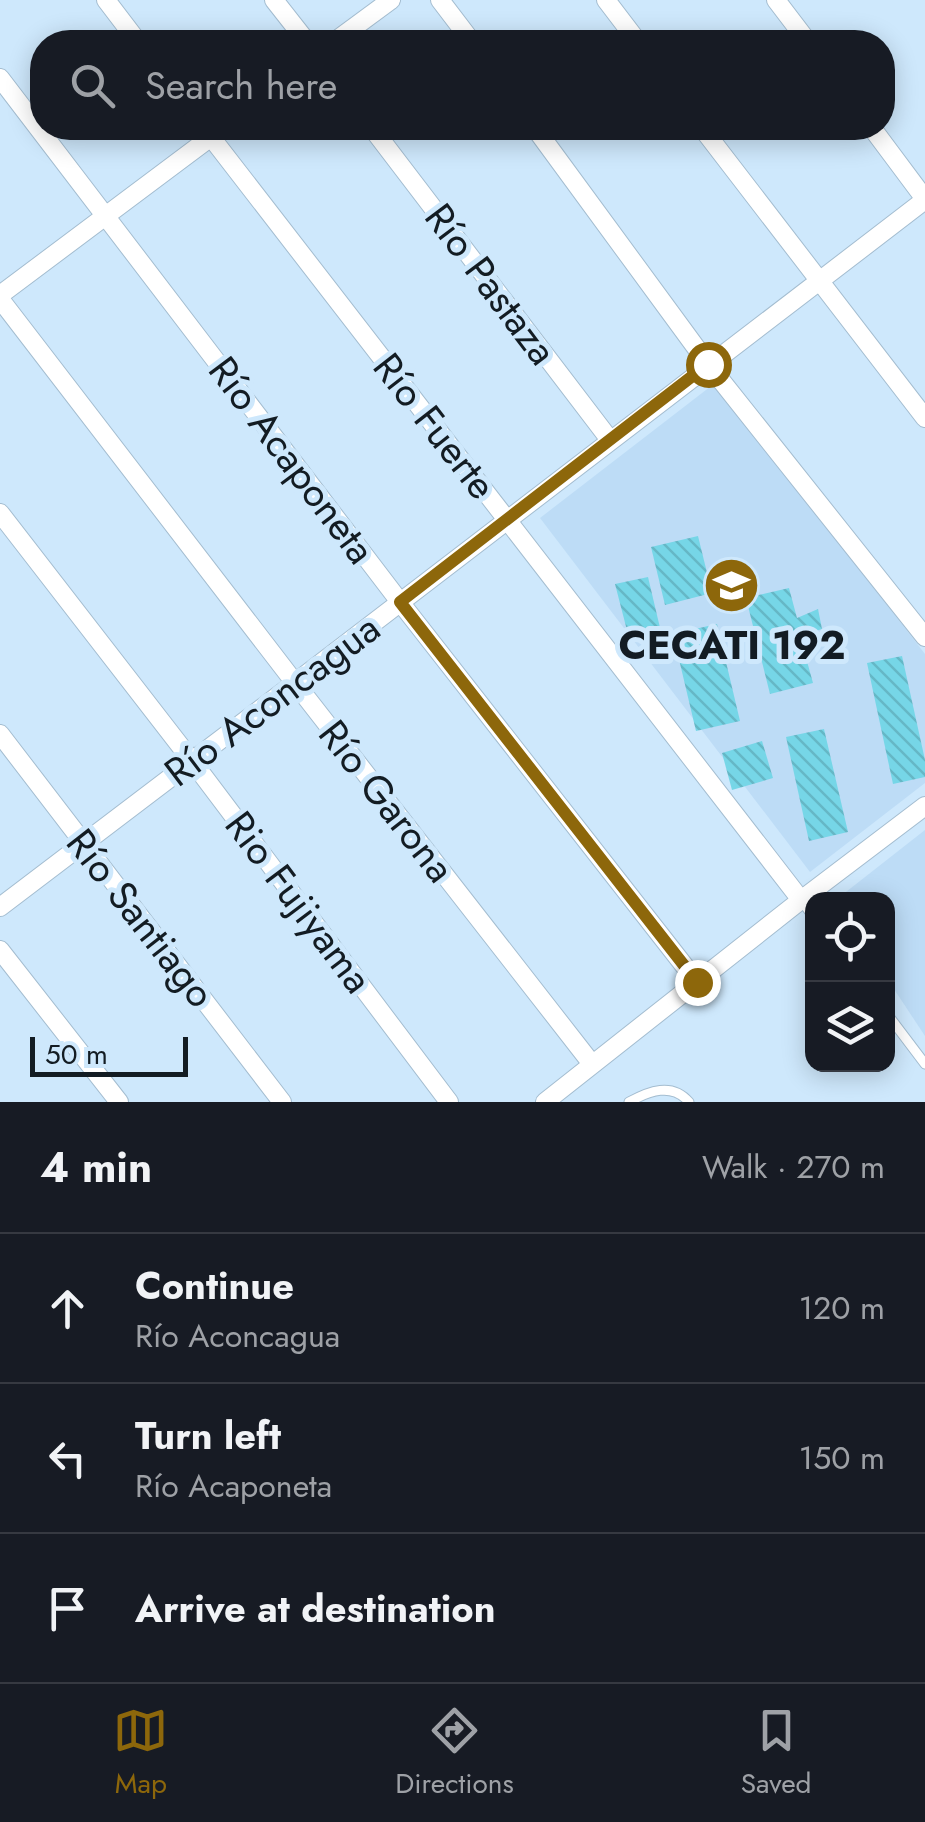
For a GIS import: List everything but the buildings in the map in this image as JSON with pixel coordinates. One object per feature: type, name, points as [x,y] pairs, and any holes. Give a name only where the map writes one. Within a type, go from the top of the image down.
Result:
[{"type":"street","points":[[106,0],[129,30]]},
{"type":"street","points":[[274,0],[298,30]]},
{"type":"street","points":[[350,30],[391,0]]},
{"type":"street","points":[[440,0],[463,30]]},
{"type":"street","points":[[606,0],[629,30]]},
{"type":"street","points":[[776,0],[799,30]]},
{"type":"street","name":"Río Acaponeta","points":[[0,78],[30,117]]},
{"type":"street","name":"Río Acaponeta","points":[[48,140],[400,602],[697,982]]},
{"type":"street","points":[[0,296],[202,140]]},
{"type":"street","name":"Río Fuerte","points":[[220,140],[805,904]]},
{"type":"street","name":"Río Pastaza","points":[[381,140],[610,440]]},
{"type":"street","points":[[544,140],[708,364],[925,637]]},
{"type":"street","points":[[711,140],[925,418]]},
{"type":"street","points":[[881,140],[925,199]]},
{"type":"street","name":"Río Aconcagua","points":[[0,906],[925,199]]},
{"type":"street","name":"Río Garona","points":[[0,296],[295,684],[592,1064]]},
{"type":"street","name":"Rio Fujiyama","points":[[0,513],[449,1102]]},
{"type":"street","name":"Río Santiago","points":[[0,734],[282,1102]]},
{"type":"street","points":[[825,892],[925,806]]},
{"type":"street","points":[[545,1102],[697,982],[805,908]]},
{"type":"street","points":[[0,950],[119,1102]]},
{"type":"lane","points":[[895,1023],[925,1064]]},
{"type":"lane","points":[[629,1102],[648,1092],[667,1090],[685,1096],[689,1102]]},
{"type":"shaded area","name":"CECATI 192","points":[[715,383],[925,654],[925,783],[810,872],[540,518]]},
{"type":"shaded area","points":[[925,830],[925,1036],[895,991],[895,892],[846,892]]},
{"type":"place","name":"CECATI 192","points":[[732,586]]},
{"type":"route","points":[[697,982],[400,602],[708,364]]}]
